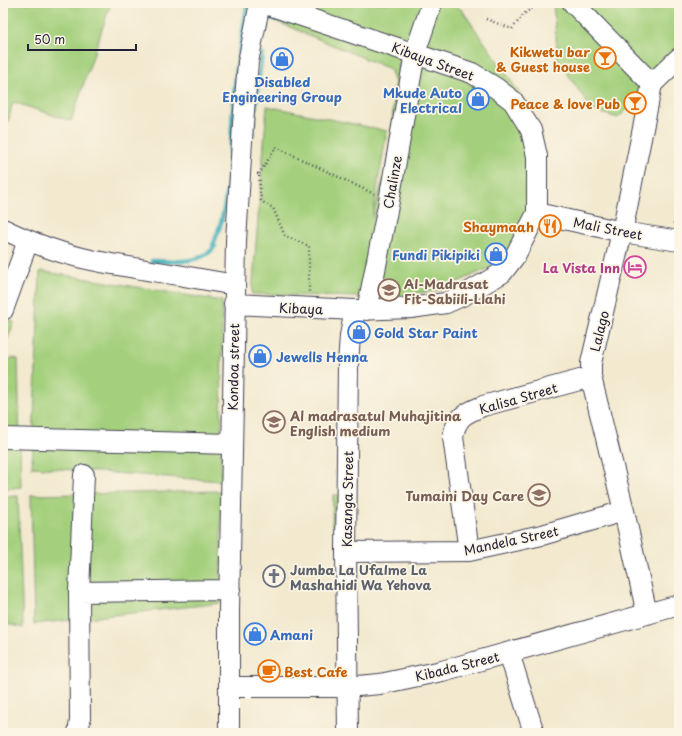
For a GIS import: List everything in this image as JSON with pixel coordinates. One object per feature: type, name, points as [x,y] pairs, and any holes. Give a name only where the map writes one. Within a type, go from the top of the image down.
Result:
[{"type":"street","name":"Kibaya Street","points":[[262,3],[472,73],[496,88],[513,102],[531,130],[536,156],[537,213],[515,256],[502,273],[464,296],[446,303],[410,308],[361,310]]},
{"type":"street","name":"Kondoa street","points":[[229,733],[229,611],[236,241],[250,173],[243,124],[248,62],[262,3]]},
{"type":"street","name":"Chalinze","points":[[361,310],[389,201],[415,53],[432,3]]},
{"type":"street","points":[[573,3],[652,84],[679,58]]},
{"type":"street","name":"Lalago","points":[[648,614],[591,377],[591,363],[622,232],[652,84]]},
{"type":"street","name":"Mali Street","points":[[537,213],[622,232],[679,241]]},
{"type":"street","name":"Kibaya","points":[[3,230],[28,241],[94,261],[187,276],[234,295],[308,308],[361,310]]},
{"type":"street","points":[[3,310],[28,241]]},
{"type":"street","name":"Kasanga Street","points":[[348,733],[346,552],[348,362],[350,336],[361,310]]},
{"type":"street","name":"Kalisa Street","points":[[469,550],[453,437],[454,427],[468,412],[483,406],[591,377]]},
{"type":"street","points":[[3,438],[232,444]]},
{"type":"street","points":[[78,733],[80,721],[80,592],[84,475]]},
{"type":"street","name":"Mandela Street","points":[[346,552],[469,550],[542,535],[624,511]]},
{"type":"street","points":[[80,592],[230,590]]},
{"type":"street","name":"Kibada Street","points":[[229,687],[347,687],[380,684],[412,678],[509,653],[679,605]]},
{"type":"street","points":[[509,653],[534,733]]},
{"type":"path","points":[[486,19],[512,29],[524,14],[538,3]]},
{"type":"path","points":[[308,308],[309,246],[285,236],[273,208],[261,201],[250,173],[276,147],[389,201]]},
{"type":"green space","points":[[3,3],[111,3],[71,121],[13,102],[8,122],[3,120]]},
{"type":"green space","points":[[274,3],[449,3],[462,10],[530,108],[541,136],[525,237],[498,264],[440,290],[381,298],[360,294],[359,297],[252,294],[267,106],[387,131],[372,218],[390,155],[395,83],[390,69],[268,18]]},
{"type":"green space","points":[[553,3],[679,3],[679,59],[618,118],[592,110],[558,60]]},
{"type":"green space","points":[[40,271],[222,301],[221,481],[32,467]]},
{"type":"green space","points":[[6,320],[14,322],[3,349],[3,325]]},
{"type":"green space","points":[[12,358],[18,359],[21,487],[3,489],[3,363]]},
{"type":"green space","points":[[221,491],[221,603],[34,624],[31,495]]},
{"type":"green space","points":[[333,495],[340,495],[340,525],[332,525]]},
{"type":"green space","points":[[18,496],[23,628],[3,623],[3,497]]},
{"type":"waterway","points":[[152,261],[168,262],[195,259],[210,252],[215,246],[213,245],[224,210],[227,191],[235,85],[247,6]]},
{"type":"waterway","points":[[266,29],[267,17],[288,21]]},
{"type":"waterway","points":[[252,134],[262,53]]},
{"type":"place","name":"Kikwetu bar & Guest house","points":[[605,58]]},
{"type":"place","name":"Disabled Engineering Group","points":[[282,59]]},
{"type":"place","name":"Mkude Auto Electrical","points":[[478,99]]},
{"type":"place","name":"Peace & love Pub","points":[[635,103]]},
{"type":"place","name":"Shaymaah","points":[[550,226]]},
{"type":"place","name":"Fundi Pikipiki","points":[[496,254]]},
{"type":"place","name":"La Vista Inn","points":[[635,267]]},
{"type":"place","name":"Al-Madrasat Fit-Sabiili-Llahi","points":[[389,290]]},
{"type":"place","name":"Gold Star Paint","points":[[359,332]]},
{"type":"place","name":"Jewells Henna","points":[[260,356]]},
{"type":"place","name":"Al madrasatul Muhajitina English medium","points":[[274,422]]},
{"type":"place","name":"Tumaini Day Care","points":[[539,495]]},
{"type":"place","name":"Jumba La Ufalme La Mashahidi Wa Yehova","points":[[274,576]]},
{"type":"place","name":"Amani","points":[[255,634]]},
{"type":"place","name":"Best Cafe","points":[[269,671]]}]
